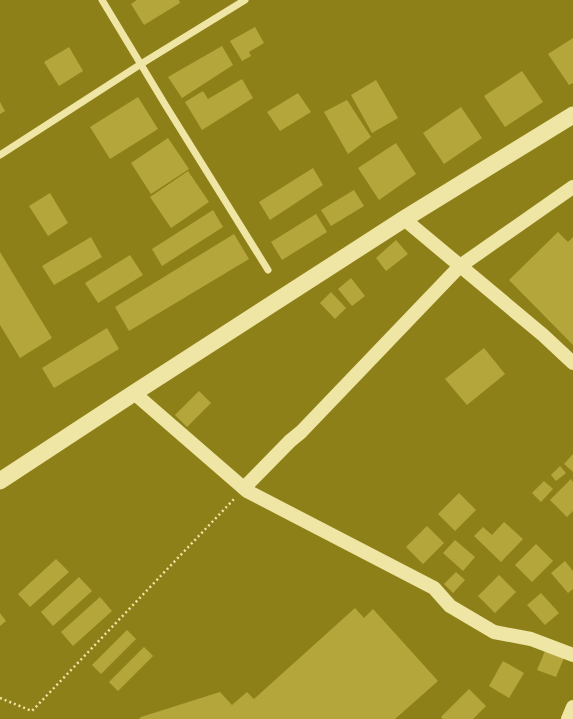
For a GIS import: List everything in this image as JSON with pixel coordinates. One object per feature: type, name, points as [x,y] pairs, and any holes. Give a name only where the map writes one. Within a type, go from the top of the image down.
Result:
[{"type":"street","points":[[0,481],[404,219],[573,115]]},
{"type":"street","points":[[244,488],[290,441],[301,432],[460,266],[573,187]]},
{"type":"street","points":[[404,219],[543,335],[573,364]]},
{"type":"street","points":[[134,393],[247,491],[434,588],[450,606],[494,632],[531,639],[573,655]]},
{"type":"street","points":[[568,719],[573,707]]},
{"type":"lane","points":[[102,0],[268,270]]},
{"type":"lane","points":[[0,155],[141,64],[245,0]]},
{"type":"path","points":[[0,698],[32,711],[244,488]]},
{"type":"building","points":[[137,0],[179,0],[180,3],[144,25],[131,4]]},
{"type":"building","points":[[255,27],[264,43],[249,52],[251,56],[242,61],[230,41]]},
{"type":"building","points":[[573,38],[573,83],[569,85],[548,54]]},
{"type":"building","points":[[222,46],[233,65],[182,98],[168,77]]},
{"type":"building","points":[[69,47],[83,71],[59,86],[44,62]]},
{"type":"building","points":[[522,71],[543,102],[505,127],[484,96]]},
{"type":"building","points":[[242,79],[253,98],[202,130],[185,102],[203,91],[208,99]]},
{"type":"building","points":[[376,80],[398,118],[372,133],[351,95]]},
{"type":"building","points":[[298,93],[311,112],[280,131],[267,112]]},
{"type":"building","points":[[138,97],[158,129],[110,159],[90,127]]},
{"type":"building","points":[[347,100],[371,137],[348,154],[324,112]]},
{"type":"building","points":[[0,102],[5,111],[0,114]]},
{"type":"building","points":[[461,107],[482,138],[444,164],[423,133]]},
{"type":"building","points":[[168,138],[189,169],[151,194],[131,163]]},
{"type":"building","points":[[396,143],[416,174],[379,200],[358,168]]},
{"type":"building","points":[[313,168],[323,185],[270,220],[259,202]]},
{"type":"building","points":[[188,171],[209,202],[171,228],[150,197]]},
{"type":"building","points":[[354,190],[364,206],[331,226],[321,210]]},
{"type":"building","points":[[50,193],[68,223],[48,236],[29,206]]},
{"type":"building","points":[[213,210],[223,227],[162,266],[152,249]]},
{"type":"building","points":[[316,214],[327,232],[282,260],[271,242]]},
{"type":"building","points":[[558,232],[568,242],[573,237],[573,345],[509,280]]},
{"type":"building","points":[[234,234],[249,259],[129,331],[115,307]]},
{"type":"building","points":[[91,237],[102,257],[54,285],[42,266]]},
{"type":"building","points":[[396,240],[408,254],[386,271],[376,258]]},
{"type":"building","points":[[0,252],[52,338],[20,358],[0,325]]},
{"type":"building","points":[[130,255],[143,275],[98,303],[85,283]]},
{"type":"building","points":[[351,278],[365,296],[352,306],[338,289]]},
{"type":"building","points":[[331,292],[346,308],[335,319],[320,303]]},
{"type":"building","points":[[107,328],[119,349],[54,388],[42,368]]},
{"type":"building","points":[[484,348],[505,374],[467,405],[445,379]]},
{"type":"building","points":[[199,391],[211,403],[187,427],[175,415]]},
{"type":"building","points":[[573,454],[573,472],[564,464]]},
{"type":"building","points":[[560,466],[566,473],[556,481],[551,475]]},
{"type":"building","points":[[571,479],[573,482],[573,511],[567,517],[550,500]]},
{"type":"building","points":[[544,481],[553,489],[541,502],[532,493]]},
{"type":"building","points":[[459,493],[476,510],[455,531],[438,514]]},
{"type":"building","points":[[504,522],[523,539],[501,562],[474,536],[483,527],[492,535]]},
{"type":"building","points":[[427,526],[444,543],[423,564],[406,547]]},
{"type":"building","points":[[455,540],[475,557],[463,571],[443,553]]},
{"type":"building","points":[[536,544],[553,561],[532,582],[515,565]]},
{"type":"building","points":[[56,559],[69,572],[30,607],[18,594]]},
{"type":"building","points":[[565,561],[573,571],[573,589],[568,593],[551,573]]},
{"type":"building","points":[[456,572],[465,580],[453,593],[444,584]]},
{"type":"building","points":[[499,575],[516,592],[495,613],[478,596]]},
{"type":"building","points":[[79,577],[92,591],[53,626],[41,612]]},
{"type":"building","points":[[541,593],[559,613],[545,625],[527,605]]},
{"type":"building","points":[[100,597],[112,611],[73,646],[61,632]]},
{"type":"building","points":[[355,608],[364,618],[373,609],[438,681],[395,719],[139,719],[141,717],[220,692],[232,705],[247,692],[254,699]]},
{"type":"building","points":[[0,613],[6,621],[0,626]]},
{"type":"building","points":[[127,630],[136,639],[101,674],[92,665]]},
{"type":"building","points":[[144,647],[153,656],[118,691],[109,682]]},
{"type":"building","points":[[545,651],[564,658],[556,677],[537,670]]},
{"type":"building","points":[[503,661],[524,673],[509,698],[489,686]]},
{"type":"building","points":[[469,689],[486,706],[473,719],[443,719],[441,717]]}]
